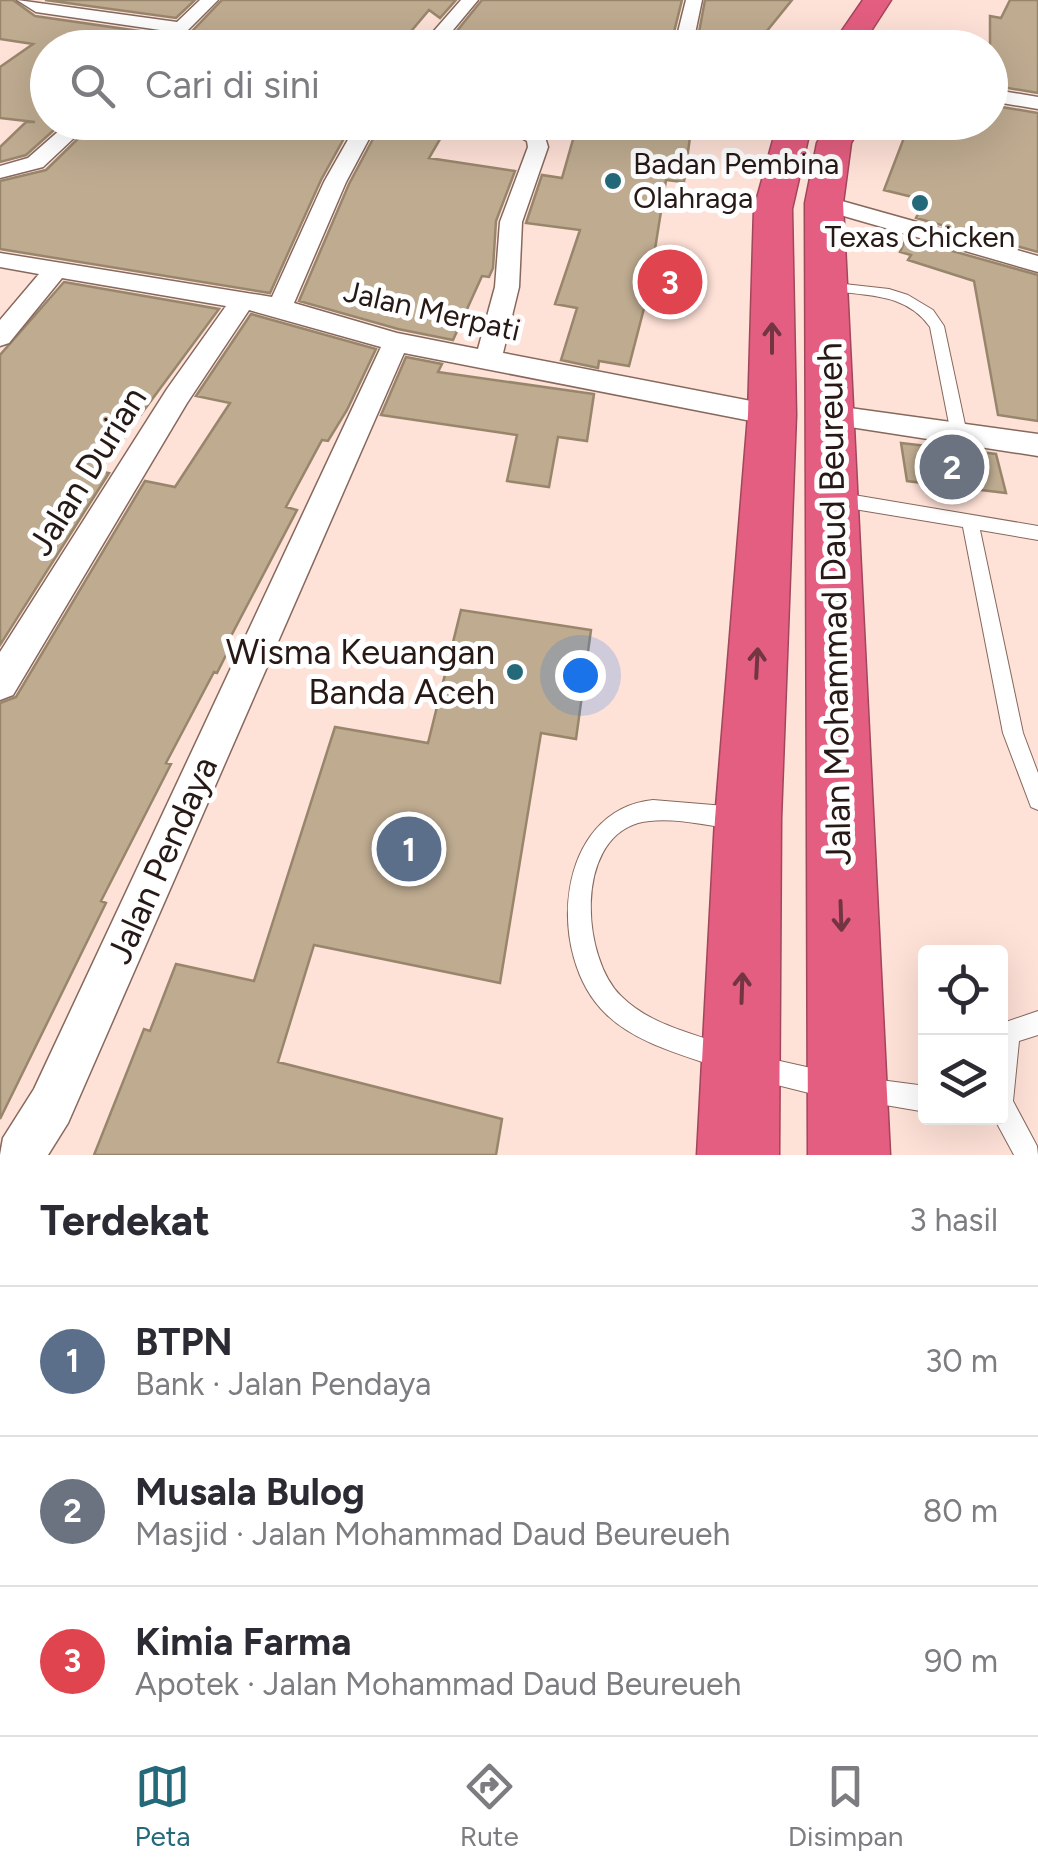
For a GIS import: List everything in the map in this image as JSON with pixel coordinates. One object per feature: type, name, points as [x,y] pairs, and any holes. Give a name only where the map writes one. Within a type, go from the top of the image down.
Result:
[{"type":"highway","points":[[854,30],[869,1]]},
{"type":"highway","name":"Jalan Mohammad Daud Beureueh","points":[[738,1155],[748,819],[772,415],[773,209],[790,140]]},
{"type":"highway","name":"Jalan Mohammad Daud Beureueh","points":[[836,140],[824,203],[849,1155]]},
{"type":"street","points":[[26,0],[36,7],[180,28],[210,0]]},
{"type":"street","points":[[444,30],[470,0]]},
{"type":"street","points":[[687,30],[694,0]]},
{"type":"street","points":[[1008,98],[1038,104]]},
{"type":"street","points":[[0,172],[14,172],[41,161],[63,140]]},
{"type":"street","name":"Jalan Merpati","points":[[358,140],[335,182],[280,307],[396,342],[772,415]]},
{"type":"street","points":[[489,358],[507,287],[511,222],[537,140]]},
{"type":"street","points":[[824,203],[1038,264]]},
{"type":"street","points":[[0,260],[280,307]]},
{"type":"street","points":[[0,337],[56,270]]},
{"type":"street","name":"Jalan Durian","points":[[0,684],[177,396],[242,300]]},
{"type":"street","name":"Jalan Pendaya","points":[[20,1155],[51,1106],[396,342]]},
{"type":"street","points":[[828,415],[1038,445]]},
{"type":"lane","points":[[826,286],[906,297],[929,311],[936,326],[958,434]]},
{"type":"lane","points":[[829,497],[1038,533]]},
{"type":"lane","points":[[970,521],[1013,733],[1038,800]]},
{"type":"lane","points":[[748,819],[643,813],[632,814],[611,826],[598,842],[583,876],[578,926],[587,961],[602,992],[625,1015],[656,1033],[740,1064],[846,1089],[918,1098]]},
{"type":"lane","points":[[1008,1035],[1038,1023]]},
{"type":"lane","points":[[1008,1117],[1028,1155]]},
{"type":"building","points":[[0,0],[13,0],[35,16],[132,30],[30,30],[30,44],[0,39]]},
{"type":"building","points":[[45,0],[195,0],[176,18]]},
{"type":"building","points":[[222,0],[456,0],[440,18],[429,10],[412,30],[193,30]]},
{"type":"building","points":[[482,0],[682,0],[674,30],[458,30]]},
{"type":"building","points":[[705,0],[792,0],[768,30],[699,30]]},
{"type":"building","points":[[1010,0],[1038,0],[1038,93],[1008,88],[1008,30],[990,30],[990,16],[1001,18]]},
{"type":"building","points":[[30,46],[30,121],[0,118],[0,67]]},
{"type":"building","points":[[1008,108],[1038,113],[1038,252],[916,218],[925,200],[884,190],[903,140],[1008,140]]},
{"type":"building","points":[[30,122],[30,140],[43,140],[26,155],[0,162],[0,147]]},
{"type":"building","points":[[77,140],[343,140],[270,293],[0,249],[0,181],[46,170]]},
{"type":"building","points":[[372,140],[440,140],[429,158],[515,171],[496,221],[493,268],[489,277],[482,276],[453,340],[299,301],[349,184]]},
{"type":"building","points":[[573,140],[690,140],[684,182],[666,180],[648,293],[629,366],[599,361],[598,368],[561,360],[577,308],[555,304],[580,230],[526,223],[542,175],[562,178]]},
{"type":"building","points":[[906,238],[1038,275],[1038,421],[998,415],[974,281],[908,260],[911,255],[900,252]]},
{"type":"building","points":[[64,282],[219,309],[99,471],[109,473],[0,645],[0,355]]},
{"type":"building","points":[[251,314],[376,349],[347,410],[328,441],[322,440],[286,507],[297,510],[229,640],[233,641],[217,673],[214,672],[166,763],[171,764],[101,901],[106,903],[0,1119],[0,703],[16,697],[145,481],[175,487],[230,403],[196,396]]},
{"type":"building","points":[[406,357],[442,364],[438,372],[594,394],[587,441],[558,437],[549,487],[507,481],[517,435],[381,415]]},
{"type":"building","points":[[901,443],[996,454],[1006,493],[907,481]]},
{"type":"building","points":[[461,610],[591,630],[576,739],[541,733],[500,983],[314,945],[278,1062],[502,1119],[496,1155],[94,1155],[144,1029],[150,1031],[176,964],[254,981],[335,727],[428,743]]},
{"type":"place","name":"Badan Pembina Olahraga","points":[[613,181]]},
{"type":"place","name":"Texas Chicken","points":[[920,203]]},
{"type":"place","name":"Kimia Farma","points":[[670,282]]},
{"type":"place","name":"Musala Bulog","points":[[952,467]]},
{"type":"place","name":"Wisma Keuangan Banda Aceh","points":[[515,672]]},
{"type":"place","name":"BTPN","points":[[409,849]]}]
